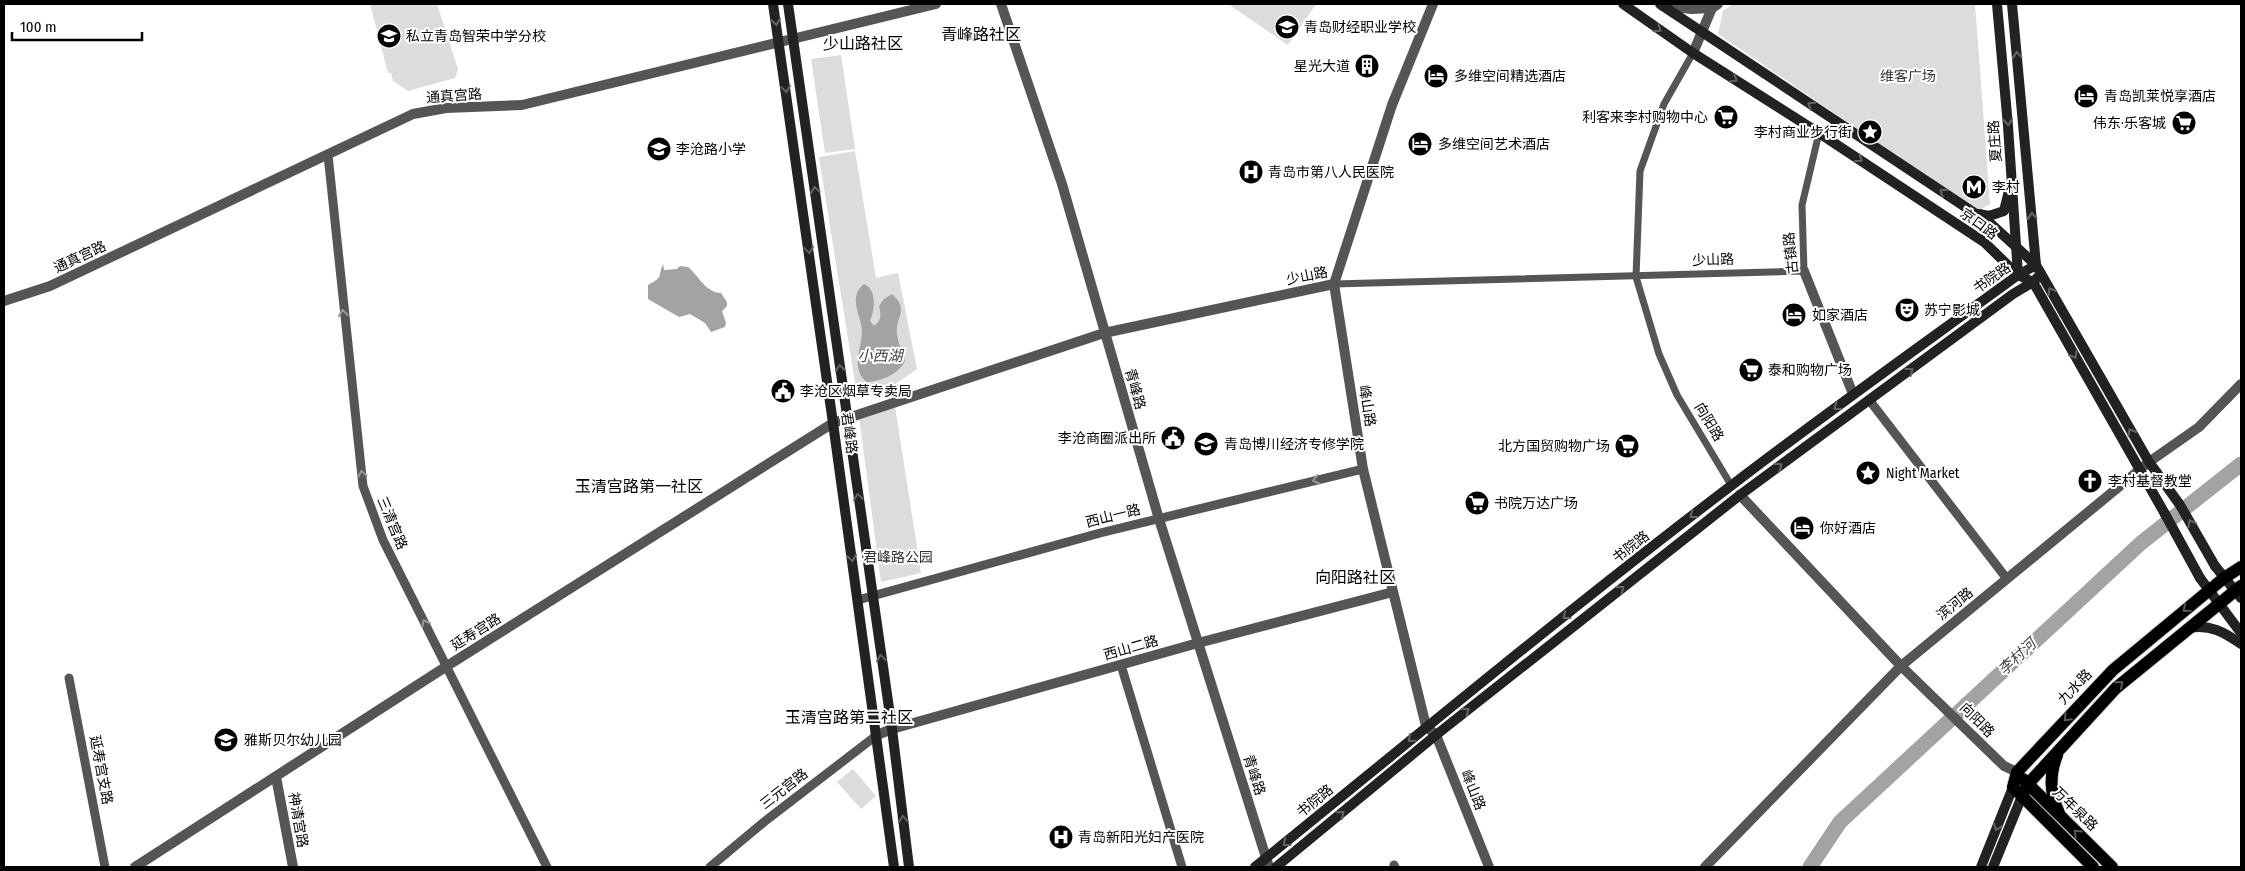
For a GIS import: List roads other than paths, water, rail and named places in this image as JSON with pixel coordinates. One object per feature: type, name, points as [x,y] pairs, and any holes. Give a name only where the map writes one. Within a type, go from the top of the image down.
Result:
[{"type":"main road","name":"君峰路","points":[[773,4],[834,423],[894,867]]},
{"type":"main road","name":"君峰路","points":[[788,4],[892,729],[909,867]]},
{"type":"main road","name":"京口路","points":[[1623,4],[1693,54],[1819,133],[1984,242],[2018,276],[2033,282]]},
{"type":"main road","name":"夏庄路","points":[[1997,4],[2012,178],[2018,276]]},
{"type":"main road","points":[[2012,4],[2038,269]]},
{"type":"main road","name":"京口路","points":[[1662,5],[1991,224],[2038,269],[2149,462],[2180,505],[2215,566],[2224,578]]},
{"type":"main road","points":[[1976,214],[1989,216],[2004,211],[2012,178]]},
{"type":"main road","name":"书院路","points":[[1255,867],[1268,862],[1426,726],[1731,485],[1853,394],[2018,276],[2038,269]]},
{"type":"main road","name":"书院路","points":[[1276,867],[1436,735],[1740,495],[2013,294],[2033,282],[2038,269]]},
{"type":"main road","points":[[2033,282],[2200,578],[2241,633]]},
{"type":"main road","name":"向阳路","points":[[1731,485],[1740,495]]},
{"type":"main road","name":"九水路","points":[[1993,867],[2018,792],[2017,772],[2113,670],[2208,590],[2241,567]]},
{"type":"main road","points":[[2224,578],[2239,591]]},
{"type":"main road","name":"九水路","points":[[1981,867],[2018,792],[2028,784],[2116,688],[2218,604],[2239,591]]},
{"type":"main road","points":[[2188,629],[2204,626],[2214,628],[2226,633],[2241,644]]},
{"type":"main road","points":[[2058,750],[2053,764],[2050,783],[2061,817]]},
{"type":"main road","name":"万年泉路","points":[[2017,772],[2112,867]]},
{"type":"main road","name":"万年泉路","points":[[2018,792],[2093,867]]},
{"type":"street","name":"通真宫路","points":[[4,301],[50,286],[394,122],[434,108],[522,105],[793,37],[936,4]]},
{"type":"street","name":"青峰路","points":[[1001,4],[1062,184],[1159,519],[1268,862]]},
{"type":"street","name":"峰山路","points":[[1433,4],[1392,105],[1334,284],[1363,469],[1426,726],[1436,735],[1489,867]]},
{"type":"street","points":[[1662,5],[1692,9],[1715,6]]},
{"type":"street","name":"向阳路","points":[[1715,6],[1693,54],[1664,104],[1640,171],[1636,277],[1659,354],[1677,395],[1731,485]]},
{"type":"street","name":"古镇路","points":[[1819,133],[1802,205],[1804,271],[1853,394]]},
{"type":"street","name":"三清宫路","points":[[328,155],[355,422],[365,492],[383,540],[547,867]]},
{"type":"street","name":"少山路","points":[[834,423],[847,416],[1104,333],[1334,284],[1804,271]]},
{"type":"street","name":"滨河路","points":[[1705,867],[1901,666],[2149,462],[2199,427],[2241,384]]},
{"type":"street","points":[[1870,401],[2007,580]]},
{"type":"street","name":"延寿宫路","points":[[135,867],[447,666],[834,423]]},
{"type":"street","name":"西山一路","points":[[858,600],[1159,519],[1363,469]]},
{"type":"street","name":"向阳路","points":[[1740,495],[1901,666],[1993,756],[2004,766],[2017,772]]},
{"type":"street","name":"西山二路","points":[[877,735],[892,729],[1198,643],[1393,592]]},
{"type":"street","points":[[1121,665],[1182,867]]},
{"type":"street","name":"延寿宫支路","points":[[70,678],[105,867]]},
{"type":"street","name":"三元宫路","points":[[710,867],[764,822],[877,735]]},
{"type":"street","name":"向阳路","points":[[2004,766],[2018,792]]},
{"type":"street","name":"神清宫路","points":[[276,777],[292,867]]},
{"type":"water","points":[[663,264],[664,270],[677,269],[680,266],[688,267],[707,287],[721,293],[727,302],[727,306],[722,311],[726,323],[725,327],[711,332],[705,323],[690,314],[679,317],[648,299],[648,285],[659,278]]},
{"type":"water","name":"小西湖","points":[[864,284],[871,290],[873,295],[874,306],[870,321],[874,326],[880,319],[879,306],[884,299],[892,294],[900,305],[901,314],[897,334],[905,361],[894,374],[867,382],[862,377],[858,365],[862,331],[856,301],[859,289]]},
{"type":"waterway","name":"李村河","points":[[1810,867],[1840,822],[2141,543],[2241,464]]},
{"type":"place","name":"青岛财经职业学校","points":[[1287,27]]},
{"type":"place","name":"私立青岛智荣中学分校","points":[[389,36]]},
{"type":"place","name":"星光大道","points":[[1367,66]]},
{"type":"place","name":"多维空间精选酒店","points":[[1436,76]]},
{"type":"place","name":"青岛凯莱悦享酒店","points":[[2086,96]]},
{"type":"place","name":"利客来李村购物中心","points":[[1726,117]]},
{"type":"place","name":"伟东·乐客城","points":[[2184,123]]},
{"type":"place","name":"李村商业步行街","points":[[1870,132]]},
{"type":"place","name":"多维空间艺术酒店","points":[[1420,144]]},
{"type":"place","name":"李沧路小学","points":[[659,149]]},
{"type":"place","name":"青岛市第八人民医院","points":[[1251,172]]},
{"type":"place","name":"李村","points":[[1974,187]]},
{"type":"place","name":"苏宁影城","points":[[1907,310]]},
{"type":"place","name":"如家酒店","points":[[1794,315]]},
{"type":"place","name":"泰和购物广场","points":[[1751,370]]},
{"type":"place","name":"李沧区烟草专卖局","points":[[783,391]]},
{"type":"place","name":"李沧商圈派出所","points":[[1173,438]]},
{"type":"place","name":"青岛博川经济专修学院","points":[[1206,444]]},
{"type":"place","name":"北方国贸购物广场","points":[[1627,446]]},
{"type":"place","name":"Night Market","points":[[1868,473]]},
{"type":"place","name":"李村基督教堂","points":[[2090,481]]},
{"type":"place","name":"书院万达广场","points":[[1477,503]]},
{"type":"place","name":"你好酒店","points":[[1802,528]]},
{"type":"place","name":"雅斯贝尔幼儿园","points":[[226,740]]},
{"type":"place","name":"青岛新阳光妇产医院","points":[[1061,837]]},
{"type":"district","name":"青峰路社区","points":[[981,34]]},
{"type":"district","name":"少山路社区","points":[[863,43]]},
{"type":"district","name":"玉清宫路第一社区","points":[[639,486]]},
{"type":"district","name":"向阳路社区","points":[[1355,577]]},
{"type":"district","name":"玉清宫路第二社区","points":[[849,717]]},
{"type":"park label","name":"维客广场","points":[[1908,76]]},
{"type":"park label","name":"君峰路公园","points":[[898,557]]}]
